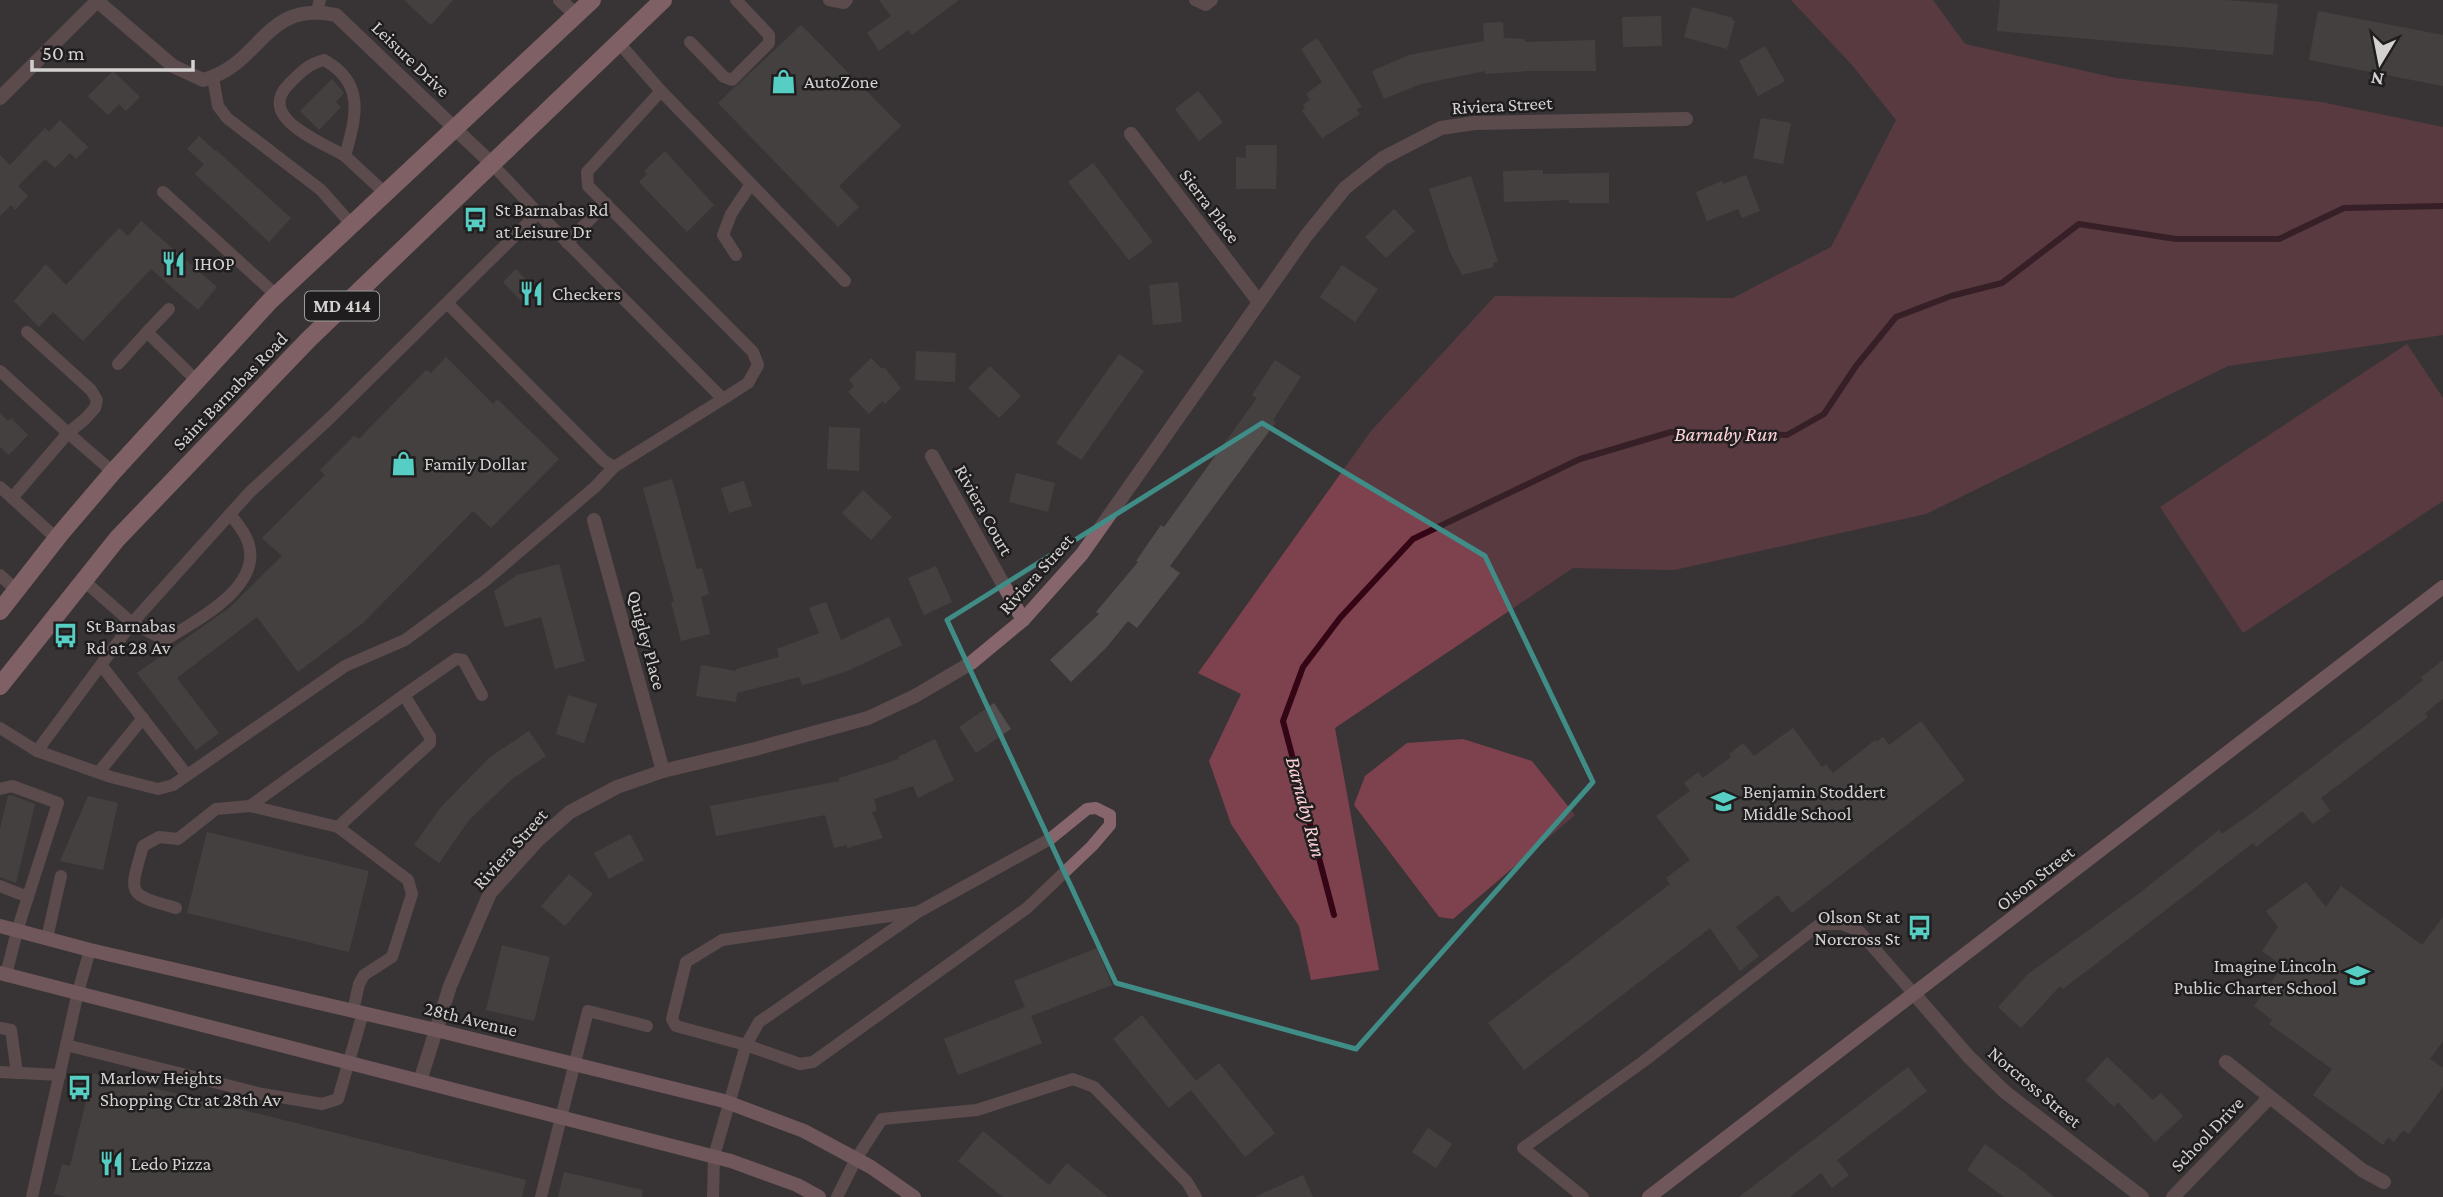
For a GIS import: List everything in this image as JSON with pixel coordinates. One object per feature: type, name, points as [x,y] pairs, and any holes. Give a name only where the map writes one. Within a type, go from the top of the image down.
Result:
[{"type":"main road","name":"Saint Barnabas Road","points":[[0,611],[113,472],[276,295],[353,226],[592,0]]},
{"type":"main road","name":"Saint Barnabas Road","points":[[0,686],[117,539],[309,339],[663,0]]},
{"type":"street","points":[[560,0],[576,15]]},
{"type":"street","points":[[0,98],[96,1],[173,66],[203,80],[214,78]]},
{"type":"street","name":"Leisure Drive","points":[[214,78],[226,71],[285,10],[319,4],[336,15],[491,163]]},
{"type":"street","name":"Riviera Street","points":[[420,1081],[450,986],[490,894],[538,840],[570,813],[617,787],[663,771],[868,718],[915,696],[971,663],[1023,620],[1082,554],[1306,236],[1345,188],[1382,158],[1441,128],[1474,123],[1686,119]]},
{"type":"street","name":"Sierra Place","points":[[1131,134],[1259,302]]},
{"type":"street","name":"Riviera Court","points":[[932,456],[1023,620]]},
{"type":"street","name":"Quigley Place","points":[[594,520],[663,771]]},
{"type":"street","name":"Olson Street","points":[[1650,1197],[2443,587]]},
{"type":"street","name":"28th Avenue","points":[[0,926],[90,950],[436,1030],[729,1102],[804,1132],[856,1159],[914,1197]]},
{"type":"street","points":[[3,974],[714,1157],[797,1185],[818,1197]]},
{"type":"street","name":"Norcross Street","points":[[1914,996],[2005,1092],[2142,1197]]},
{"type":"street","points":[[2226,1062],[2362,1170],[2384,1182]]},
{"type":"street","name":"School Drive","points":[[2173,1197],[2270,1097]]},
{"type":"lane","points":[[690,42],[723,77],[732,80],[769,44],[769,35],[736,0]]},
{"type":"lane","points":[[829,0],[844,3],[847,0]]},
{"type":"lane","points":[[1195,0],[1206,5],[1212,0]]},
{"type":"lane","points":[[619,43],[661,91],[845,281]]},
{"type":"lane","points":[[345,156],[357,105],[348,81],[336,67],[324,60],[310,63],[281,91],[278,101],[280,111],[289,124],[345,156],[386,194]]},
{"type":"lane","points":[[214,78],[218,106],[227,118],[321,190],[353,226]]},
{"type":"lane","points":[[0,728],[37,751],[99,772],[158,789],[173,785],[345,666],[405,640],[485,581],[595,487],[614,467],[748,383],[758,365],[753,352],[588,186],[587,172],[661,91]]},
{"type":"lane","points":[[491,163],[566,243],[723,399]]},
{"type":"lane","points":[[736,255],[723,235],[731,214],[751,184]]},
{"type":"lane","points":[[163,192],[276,295]]},
{"type":"lane","points":[[566,243],[606,203]]},
{"type":"lane","points":[[37,751],[132,623],[230,514],[538,214]]},
{"type":"lane","points":[[447,303],[604,461],[614,467]]},
{"type":"lane","points":[[118,364],[169,309]]},
{"type":"lane","points":[[12,498],[68,433],[95,408],[97,400],[91,390],[27,332]]},
{"type":"lane","points":[[147,332],[197,381]]},
{"type":"lane","points":[[0,371],[113,472]]},
{"type":"lane","points":[[0,487],[57,538]]},
{"type":"lane","points":[[83,580],[132,623],[165,640],[226,600],[245,577],[249,561],[249,543],[230,514]]},
{"type":"lane","points":[[0,575],[16,590]]},
{"type":"lane","points":[[250,806],[456,659],[463,660],[482,695]]},
{"type":"lane","points":[[101,665],[187,775]]},
{"type":"lane","points":[[338,827],[430,743],[430,737],[404,695]]},
{"type":"lane","points":[[99,772],[143,718]]},
{"type":"lane","points":[[0,789],[12,786],[58,803],[3,974]]},
{"type":"lane","points":[[66,1045],[262,1094],[322,1104],[338,1099],[350,1063],[358,1012],[359,984],[364,975],[392,957],[412,894],[408,880],[338,827],[250,806],[216,810],[178,839],[159,837],[143,846],[134,878],[134,889],[141,898],[176,908]]},
{"type":"lane","points":[[713,1197],[714,1157],[746,1045],[759,1022],[918,912],[1050,839],[1087,809],[1096,808],[1110,815],[1110,824],[1092,846],[1027,908],[813,1062],[800,1064],[746,1045],[676,1027],[672,1019],[686,962],[722,940],[918,912]]},
{"type":"lane","points":[[47,939],[61,876]]},
{"type":"lane","points":[[0,887],[28,897]]},
{"type":"lane","points":[[1583,1197],[1523,1148],[1644,1061],[1821,924],[1842,924],[1858,931],[1914,996]]},
{"type":"lane","points":[[32,1197],[90,950]]},
{"type":"lane","points":[[541,1197],[588,1011],[647,1026]]},
{"type":"lane","points":[[0,1028],[11,1030],[17,1073]]},
{"type":"lane","points":[[0,1072],[60,1075]]},
{"type":"lane","points":[[837,1197],[856,1159],[882,1119],[977,1110],[1073,1079],[1094,1087],[1187,1182],[1196,1197]]},
{"type":"highlighted area","points":[[1262,423],[1485,556],[1593,782],[1356,1049],[1116,983],[947,620]]},
{"type":"shaded area","points":[[1791,0],[1933,0],[1965,44],[2116,78],[2321,102],[2443,127],[2443,335],[2228,366],[1926,514],[1674,570],[1573,568],[1335,728],[1379,970],[1311,980],[1299,926],[1231,824],[1209,761],[1241,694],[1198,673],[1371,431],[1495,296],[1733,298],[1831,247],[1896,120],[1852,65]]},
{"type":"shaded area","points":[[2407,344],[2443,398],[2443,501],[2243,633],[2160,507]]},
{"type":"shaded area","points":[[1463,739],[1532,761],[1575,815],[1453,919],[1439,917],[1354,805],[1365,776],[1407,743]]},
{"type":"building","points":[[404,0],[453,0],[431,25]]},
{"type":"building","points":[[879,0],[959,0],[912,35],[908,30],[879,51],[867,33],[891,16]]},
{"type":"building","points":[[2000,0],[2225,0],[2278,4],[2273,55],[1997,31]]},
{"type":"building","points":[[1692,7],[1733,18],[1735,21],[1727,49],[1684,37]]},
{"type":"building","points":[[2318,11],[2443,35],[2443,86],[2309,60]]},
{"type":"building","points":[[1661,16],[1662,46],[1623,47],[1622,17]]},
{"type":"building","points":[[1503,22],[1504,38],[1525,39],[1525,42],[1595,40],[1596,71],[1485,74],[1485,71],[1421,84],[1384,99],[1372,71],[1409,55],[1484,41],[1483,23]]},
{"type":"building","points":[[801,25],[901,126],[839,186],[859,207],[838,227],[718,103]]},
{"type":"building","points":[[1317,38],[1362,107],[1356,109],[1360,114],[1322,138],[1302,111],[1305,108],[1303,105],[1310,100],[1306,94],[1322,82],[1301,49]]},
{"type":"building","points":[[1765,46],[1785,81],[1758,96],[1739,61]]},
{"type":"building","points":[[113,71],[140,97],[126,111],[119,104],[108,115],[88,96]]},
{"type":"building","points":[[332,79],[344,93],[336,102],[341,107],[319,130],[300,111]]},
{"type":"building","points":[[1198,91],[1223,122],[1199,141],[1175,109]]},
{"type":"building","points":[[1761,118],[1791,123],[1783,164],[1753,158]]},
{"type":"building","points":[[60,120],[88,147],[76,159],[70,153],[55,168],[45,159],[18,186],[28,196],[15,210],[11,205],[0,216],[0,155],[10,165],[45,128],[49,132]]},
{"type":"building","points":[[199,136],[291,218],[269,242],[195,174],[204,164],[187,149]]},
{"type":"building","points":[[1246,145],[1277,145],[1276,189],[1236,189],[1236,157],[1246,158]]},
{"type":"building","points":[[665,151],[714,205],[687,232],[639,182],[647,174],[644,171]]},
{"type":"building","points":[[1093,163],[1153,242],[1129,260],[1068,182]]},
{"type":"building","points":[[1543,170],[1543,174],[1609,173],[1609,203],[1569,203],[1569,200],[1504,202],[1503,171]]},
{"type":"building","points":[[1746,175],[1760,211],[1742,218],[1738,209],[1707,221],[1696,192]]},
{"type":"building","points":[[1471,176],[1498,262],[1493,263],[1494,267],[1462,275],[1450,252],[1429,189]]},
{"type":"building","points":[[1394,209],[1415,231],[1386,258],[1365,237]]},
{"type":"building","points":[[141,221],[217,287],[198,310],[151,269],[83,341],[53,312],[39,327],[14,301],[46,264],[66,285],[119,228],[128,236]]},
{"type":"building","points":[[1342,265],[1378,289],[1355,322],[1320,297]]},
{"type":"building","points":[[516,269],[534,289],[521,301],[503,282]]},
{"type":"building","points":[[1178,282],[1182,322],[1153,325],[1149,285]]},
{"type":"building","points":[[916,351],[956,353],[955,382],[915,380]]},
{"type":"building","points":[[1119,354],[1144,371],[1081,460],[1056,443]]},
{"type":"building","points":[[446,357],[493,404],[497,399],[559,459],[491,528],[473,511],[363,623],[298,672],[257,617],[177,678],[219,733],[196,750],[137,673],[229,608],[282,556],[262,538],[325,475],[320,470],[354,436],[359,439],[426,370],[431,373]]},
{"type":"building","points":[[871,358],[882,369],[884,367],[901,388],[885,404],[882,401],[869,414],[848,392],[854,386],[849,380]]},
{"type":"building","points":[[1275,360],[1301,377],[1273,420],[1276,422],[1170,566],[1180,573],[1137,628],[1128,621],[1106,648],[1071,682],[1050,660],[1099,614],[1096,612],[1138,562],[1136,561],[1161,525],[1164,527],[1257,398],[1252,395]]},
{"type":"building","points":[[990,366],[1021,396],[999,418],[968,388]]},
{"type":"building","points":[[0,413],[8,421],[11,418],[28,435],[9,455],[0,447]]},
{"type":"building","points":[[829,427],[860,428],[859,471],[827,469]]},
{"type":"building","points":[[1016,473],[1055,483],[1048,512],[1009,502]]},
{"type":"building","points":[[672,479],[697,569],[702,568],[709,594],[701,597],[710,634],[681,641],[671,602],[674,601],[643,488]]},
{"type":"building","points":[[744,481],[752,506],[729,513],[721,488]]},
{"type":"building","points":[[863,490],[892,517],[871,540],[842,513]]},
{"type":"building","points":[[559,564],[585,661],[555,669],[541,617],[505,627],[494,591],[517,575]]},
{"type":"building","points":[[936,566],[952,602],[924,615],[908,578]]},
{"type":"building","points":[[826,602],[841,640],[889,617],[902,645],[850,670],[818,681],[802,685],[799,677],[737,693],[736,702],[696,696],[701,665],[736,671],[779,657],[777,649],[819,633],[809,608]]},
{"type":"building","points":[[2443,660],[2443,699],[2425,713],[2428,717],[2321,798],[2330,811],[2313,824],[2301,812],[2256,847],[2253,843],[2063,989],[2060,986],[2021,1028],[1998,1007],[2027,975],[2141,892],[2219,830],[2222,834],[2256,810],[2400,699],[2423,680],[2421,677]]},
{"type":"building","points":[[568,695],[597,704],[584,743],[556,734]]},
{"type":"building","points":[[994,703],[1011,729],[976,753],[959,727]]},
{"type":"building","points":[[1921,721],[1965,780],[1792,913],[1778,895],[1736,927],[1759,956],[1740,971],[1710,928],[1524,1070],[1488,1023],[1670,884],[1666,878],[1690,860],[1656,816],[1690,791],[1684,783],[1698,772],[1703,778],[1731,757],[1729,754],[1743,743],[1754,756],[1793,728],[1822,767],[1826,764],[1833,773],[1875,740],[1876,742],[1883,737],[1889,745]]},
{"type":"building","points":[[529,731],[546,756],[511,780],[469,820],[439,863],[414,845],[441,807],[490,757]]},
{"type":"building","points":[[935,739],[954,780],[918,798],[913,786],[874,799],[877,810],[872,812],[883,838],[847,848],[847,845],[834,848],[825,815],[716,836],[710,806],[839,781],[839,778],[899,759],[898,757]]},
{"type":"building","points":[[8,796],[35,804],[16,883],[0,877],[0,829]]},
{"type":"building","points":[[88,796],[118,803],[103,870],[60,861]]},
{"type":"building","points":[[207,832],[369,871],[349,952],[187,913]]},
{"type":"building","points":[[630,834],[644,860],[609,879],[594,853]]},
{"type":"building","points":[[569,874],[593,894],[565,926],[541,906]]},
{"type":"building","points":[[2306,882],[2326,907],[2341,886],[2422,945],[2443,917],[2443,1041],[2430,1059],[2443,1068],[2443,1087],[2409,1134],[2403,1130],[2394,1142],[2388,1137],[2383,1145],[2313,1095],[2332,1069],[2269,1024],[2272,1020],[2254,1006],[2283,966],[2262,951],[2278,927],[2266,911]]},
{"type":"building","points":[[502,945],[550,957],[534,1021],[486,1010]]},
{"type":"building","points":[[1097,948],[1112,985],[1031,1016],[1042,1043],[958,1075],[944,1039],[1025,1007],[1014,981]]},
{"type":"building","points":[[1142,1015],[1196,1081],[1219,1063],[1275,1133],[1245,1157],[1191,1090],[1169,1108],[1113,1039]]},
{"type":"building","points":[[2107,1057],[2153,1100],[2161,1093],[2183,1116],[2155,1142],[2118,1102],[2114,1107],[2086,1080]]},
{"type":"building","points":[[1908,1067],[1927,1091],[1837,1160],[1849,1175],[1832,1188],[1821,1173],[1790,1197],[1739,1197]]},
{"type":"building","points":[[93,1073],[526,1180],[522,1197],[66,1197],[54,1194],[62,1164],[70,1166]]},
{"type":"building","points":[[1428,1128],[1452,1144],[1436,1168],[1412,1152]]},
{"type":"building","points":[[983,1131],[1049,1185],[1067,1163],[1108,1197],[1003,1197],[958,1161]]},
{"type":"building","points":[[1985,1144],[2054,1197],[2004,1197],[1967,1170]]},
{"type":"building","points":[[564,1172],[643,1190],[642,1197],[558,1197]]},
{"type":"building","points":[[1303,1175],[1313,1197],[1255,1197]]},
{"type":"waterway","name":"Barnaby Run","points":[[1334,915],[1283,721],[1303,667],[1340,618],[1413,539],[1580,459],[1671,432],[1787,435],[1824,414],[1856,366],[1896,317],[1951,296],[2002,283],[2079,224],[2176,239],[2279,239],[2344,208],[2443,206]]},
{"type":"place","name":"AutoZone","points":[[784,81]]},
{"type":"place","name":"St Barnabas Rd at Leisure Dr","points":[[475,220]]},
{"type":"place","name":"IHOP","points":[[174,263]]},
{"type":"place","name":"Checkers","points":[[532,293]]},
{"type":"place","name":"Family Dollar","points":[[404,463]]},
{"type":"place","name":"St Barnabas Rd at 28 Av","points":[[66,636]]},
{"type":"place","name":"Benjamin Stoddert Middle School","points":[[1723,802]]},
{"type":"place","name":"Olson St at Norcross St","points":[[1920,927]]},
{"type":"place","name":"Imagine Lincoln Public Charter School","points":[[2357,976]]},
{"type":"place","name":"Marlow Heights Shopping Ctr at 28th Av","points":[[80,1088]]},
{"type":"place","name":"Ledo Pizza","points":[[111,1163]]}]
